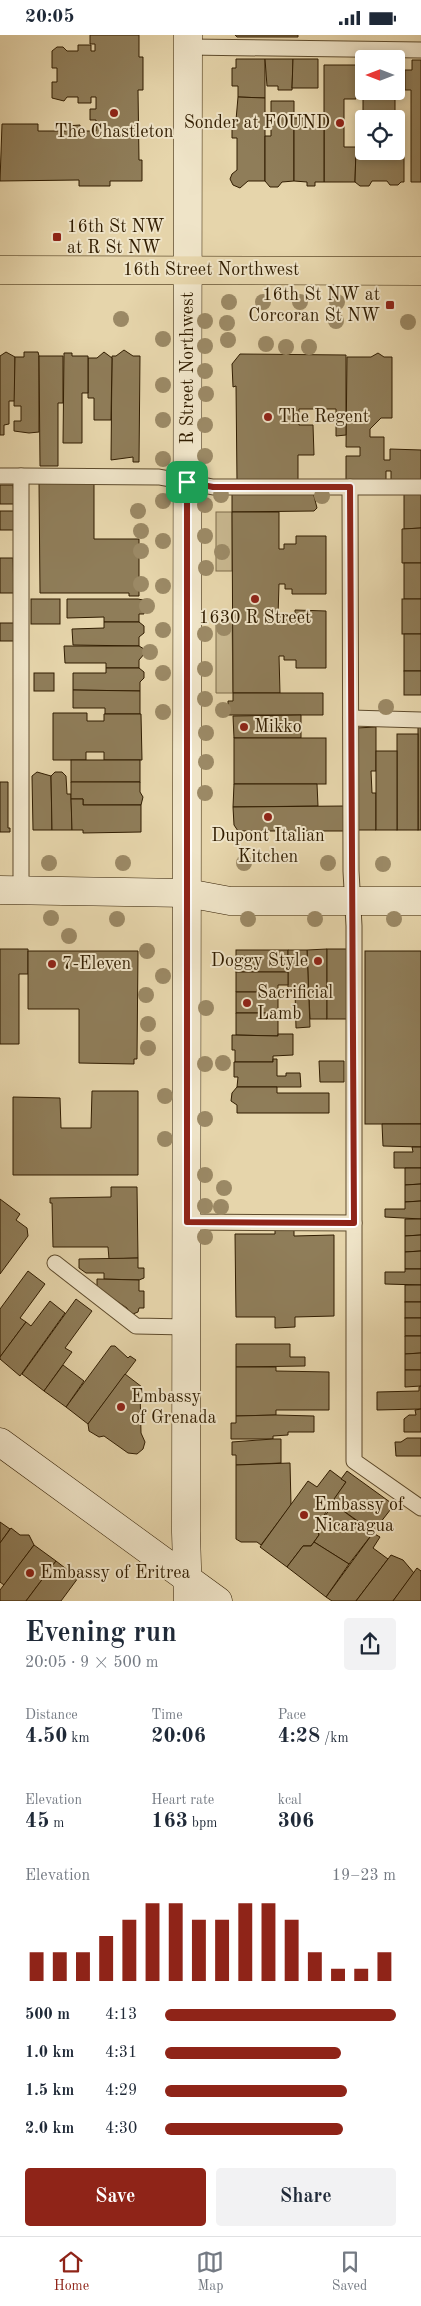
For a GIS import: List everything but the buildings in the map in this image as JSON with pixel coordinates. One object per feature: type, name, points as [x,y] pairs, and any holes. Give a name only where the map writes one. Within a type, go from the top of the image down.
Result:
[{"type":"main road","name":"R Street Northwest","points":[[187,1590],[188,41]]},
{"type":"main road","name":"16th Street Northwest","points":[[0,270],[421,271]]},
{"type":"main road","points":[[10,890],[187,893],[222,901],[421,901]]},
{"type":"main road","points":[[0,1442],[187,1590],[218,1601]]},
{"type":"lane","points":[[188,41],[348,42],[421,50]]},
{"type":"lane","points":[[0,476],[159,477],[213,487],[421,487]]},
{"type":"lane","points":[[10,890],[21,476]]},
{"type":"lane","points":[[350,487],[354,1461],[421,1508]]},
{"type":"lane","points":[[351,718],[421,719]]},
{"type":"lane","points":[[187,1222],[354,1223]]},
{"type":"lane","points":[[55,1263],[136,1326],[187,1327]]},
{"type":"shaded area","points":[[216,512],[232,512],[232,571],[216,571]]},
{"type":"shaded area","points":[[216,620],[232,620],[233,693],[216,693]]},
{"type":"place","name":"The Chastleton","points":[[114,113]]},
{"type":"place","name":"Sonder at FOUND","points":[[340,123]]},
{"type":"place","name":"16th St NW at R St NW","points":[[57,237]]},
{"type":"place","name":"16th St NW at Corcoran St NW","points":[[390,305]]},
{"type":"place","name":"The Regent","points":[[268,417]]},
{"type":"place","name":"1630 R Street","points":[[255,599]]},
{"type":"place","name":"Mikko","points":[[244,727]]},
{"type":"place","name":"Dupont Italian Kitchen","points":[[268,817]]},
{"type":"place","name":"Doggy Style","points":[[318,961]]},
{"type":"place","name":"7-Eleven","points":[[52,964]]},
{"type":"place","name":"Sacrificial Lamb","points":[[247,1003]]},
{"type":"place","name":"Embassy of Grenada","points":[[121,1407]]},
{"type":"place","name":"Embassy of Nicaragua","points":[[304,1515]]},
{"type":"place","name":"Embassy of Eritrea","points":[[30,1573]]},
{"type":"route","points":[[187,482],[213,487],[350,487],[351,871],[354,925],[354,1223],[187,1222],[187,482]]}]
